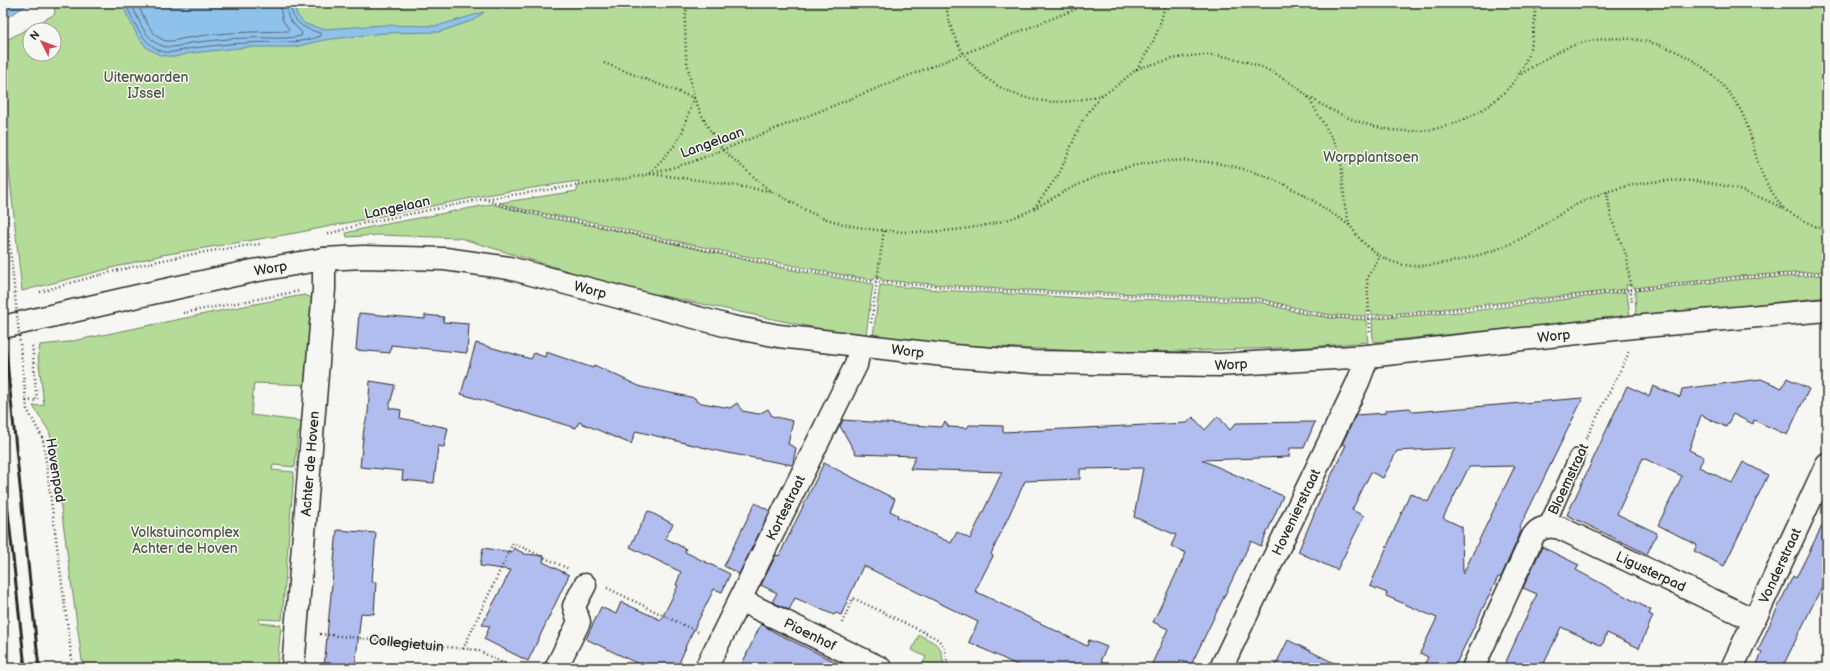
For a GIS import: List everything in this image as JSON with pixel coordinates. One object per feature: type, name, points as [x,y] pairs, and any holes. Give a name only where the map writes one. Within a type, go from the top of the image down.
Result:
[{"type":"street","name":"Worp","points":[[3,327],[222,278],[324,259],[403,257],[487,264],[509,268],[732,327],[779,336],[865,347],[1033,362],[1219,365],[1369,348],[1827,310]]},
{"type":"street","name":"Achter de Hoven","points":[[293,668],[324,289],[324,259]]},
{"type":"street","name":"Kortestraat","points":[[706,668],[865,347]]},
{"type":"street","name":"Hovenierstraat","points":[[1220,668],[1358,382],[1369,348]]},
{"type":"street","name":"Vonderstraat","points":[[1732,668],[1827,464]]},
{"type":"street","name":"Ligusterpad","points":[[1546,526],[1560,528],[1754,620]]},
{"type":"street","name":"Bloemstraat","points":[[1473,668],[1533,536],[1538,530],[1546,526]]},
{"type":"street","points":[[556,668],[579,622],[574,606],[585,585]]},
{"type":"street","name":"Pioenhof","points":[[740,600],[880,668]]},
{"type":"lane","name":"Bloemstraat","points":[[1546,526],[1577,457]]},
{"type":"path","points":[[688,3],[685,24],[685,52],[694,98],[706,124],[723,150],[770,191],[798,206],[830,220],[854,226],[913,232],[971,229],[999,222],[1033,209],[1081,183],[1102,175],[1130,167],[1152,163],[1195,161],[1241,168],[1286,185],[1312,200],[1351,228],[1366,246],[1380,256],[1400,264],[1424,266],[1501,248],[1518,240],[1577,204],[1627,186],[1659,181],[1709,183],[1751,194],[1783,208],[1806,223],[1827,231]]},
{"type":"path","points":[[946,3],[953,31],[964,54],[987,79],[1013,94],[1028,99],[1057,102],[1102,94]]},
{"type":"path","name":"Langelaan","points":[[322,236],[339,230],[365,224],[484,199],[623,179],[650,174],[692,162],[1091,3]]},
{"type":"path","points":[[1137,69],[1153,43],[1161,24],[1165,3]]},
{"type":"path","points":[[1520,75],[1532,44],[1536,25],[1535,3]]},
{"type":"path","points":[[1033,209],[1059,174],[1083,119],[1102,94],[1137,69],[1169,59],[1194,54],[1222,56],[1256,65],[1273,73],[1296,87],[1307,97],[1339,114],[1377,128],[1401,132],[1427,131],[1452,125],[1475,115],[1497,100],[1520,75],[1555,54],[1579,44],[1602,39],[1630,39],[1656,44],[1682,53],[1712,74],[1739,107],[1750,134],[1758,163],[1765,180],[1783,208]]},
{"type":"path","points":[[604,63],[694,98]]},
{"type":"path","points":[[1307,97],[1330,132],[1336,145],[1341,161],[1345,207],[1351,228]]},
{"type":"path","points":[[650,174],[674,146],[682,133],[694,98]]},
{"type":"path","points":[[650,174],[710,181],[770,191]]},
{"type":"path","name":"Hovenpad","points":[[3,181],[27,409],[43,439],[73,668]]},
{"type":"path","points":[[1607,192],[1611,218],[1627,257],[1631,290]]},
{"type":"path","points":[[484,199],[513,209],[595,225],[696,248],[786,267],[876,282],[1006,292],[1259,300],[1325,316],[1369,318],[1744,277],[1827,273]]},
{"type":"path","points":[[865,347],[884,230]]},
{"type":"path","name":"Worp","points":[[37,293],[89,277],[141,264],[267,243]]},
{"type":"path","points":[[1369,348],[1367,278],[1380,256]]},
{"type":"path","points":[[9,301],[22,298]]},
{"type":"path","name":"Bloemstraat","points":[[1577,457],[1628,355],[1633,327]]},
{"type":"path","points":[[26,401],[37,400],[31,341]]},
{"type":"path","points":[[832,645],[853,598],[936,638],[945,649],[948,668]]},
{"type":"path","name":"Collegietuin","points":[[296,632],[477,650],[513,668]]},
{"type":"green space","name":"Worpplantsoen","points":[[54,3],[1827,3],[1827,271],[1738,276],[1634,288],[1633,285],[1626,285],[1627,289],[1415,312],[1372,315],[1372,312],[1366,312],[1366,316],[1332,315],[1258,298],[999,289],[881,280],[881,278],[875,277],[874,280],[740,255],[593,222],[526,210],[499,203],[577,191],[579,181],[492,194],[296,233],[162,255],[22,291],[3,114],[3,42],[22,32],[22,62],[62,62],[62,22],[40,22],[55,14]]},
{"type":"green space","points":[[492,204],[548,218],[595,226],[786,269],[873,284],[866,335],[835,332],[616,286],[460,238],[380,235],[347,237],[346,233]]},
{"type":"green space","points":[[1827,275],[1827,297],[1636,317],[1635,291],[1744,279]]},
{"type":"green space","points":[[880,285],[939,290],[1083,298],[1259,302],[1304,314],[1331,318],[1366,320],[1368,342],[1310,347],[1124,353],[917,343],[873,336]]},
{"type":"green space","points":[[1627,292],[1630,317],[1373,342],[1372,319],[1472,311]]},
{"type":"green space","name":"Volkstuincomplex Achter de Hoven","points":[[304,295],[310,297],[314,301],[309,385],[254,383],[251,415],[309,422],[309,433],[298,433],[295,467],[273,465],[272,470],[294,472],[282,620],[259,619],[259,623],[281,625],[277,668],[83,668],[52,442],[49,431],[33,406],[44,405],[38,355],[40,345],[68,342]]},
{"type":"green space","points":[[919,635],[931,641],[938,647],[942,655],[944,668],[921,668],[926,657],[912,650]]},
{"type":"water","points":[[9,3],[30,3],[3,20],[3,12]]},
{"type":"water","points":[[121,3],[294,3],[297,15],[305,24],[323,29],[383,25],[437,26],[484,12],[474,20],[439,32],[384,33],[324,40],[294,47],[248,47],[191,53],[174,57],[160,55],[147,48],[138,37]]},
{"type":"building","points":[[359,313],[425,319],[425,315],[444,317],[443,322],[469,324],[467,353],[391,345],[390,353],[356,350]]},
{"type":"building","points":[[476,343],[531,359],[534,353],[545,357],[546,352],[593,368],[594,365],[641,387],[695,398],[697,402],[730,408],[737,403],[742,411],[759,414],[768,409],[772,416],[793,421],[788,444],[796,448],[793,463],[792,465],[722,452],[636,431],[631,444],[579,422],[576,428],[461,394]]},
{"type":"building","points":[[1787,378],[1809,389],[1787,435],[1754,420],[1753,424],[1733,414],[1726,427],[1701,415],[1689,450],[1704,457],[1699,467],[1732,483],[1743,462],[1768,475],[1724,566],[1694,551],[1697,545],[1658,525],[1682,476],[1643,458],[1617,514],[1657,533],[1647,554],[1567,515],[1627,386],[1649,396],[1653,386],[1680,397],[1682,389],[1761,379],[1782,388]]},
{"type":"building","points":[[370,381],[395,385],[389,408],[401,410],[400,418],[448,428],[444,447],[438,446],[434,483],[402,480],[403,471],[360,467],[364,428],[368,413]]},
{"type":"building","points":[[1583,398],[1519,529],[1521,530],[1519,536],[1501,577],[1498,577],[1454,668],[1423,668],[1428,657],[1420,653],[1437,618],[1386,596],[1387,593],[1370,586],[1410,493],[1428,502],[1455,448],[1397,451],[1383,478],[1371,472],[1352,510],[1364,516],[1337,570],[1298,552],[1322,495],[1346,445],[1342,444],[1356,415],[1386,413],[1386,410],[1410,408],[1413,412]],"holes":[[[1515,466],[1463,574],[1462,527],[1443,518],[1469,467]]]},
{"type":"building","points":[[1218,416],[1230,430],[1236,423],[1315,422],[1304,448],[1290,448],[1289,457],[1202,460],[1283,496],[1261,546],[1251,541],[1191,665],[1180,660],[1176,668],[1150,668],[1168,629],[1153,622],[1186,553],[1171,546],[1176,535],[1134,517],[1143,468],[1080,469],[1080,479],[1025,481],[991,554],[993,556],[975,591],[1087,646],[1089,640],[1107,647],[1101,659],[1104,668],[1023,668],[969,642],[978,622],[864,566],[841,615],[836,613],[834,615],[795,598],[789,610],[772,602],[777,593],[761,585],[776,555],[779,556],[824,463],[895,499],[890,511],[898,515],[897,517],[951,543],[957,532],[970,539],[1002,472],[910,469],[916,456],[856,454],[840,426],[843,420],[941,427],[945,422],[949,427],[967,428],[969,425],[1003,426],[1003,432],[1187,423],[1193,417],[1205,430]]},
{"type":"building","points":[[755,503],[770,511],[739,574],[724,566]]},
{"type":"building","points":[[648,511],[673,524],[665,538],[686,549],[685,552],[730,574],[722,592],[714,589],[685,647],[677,668],[647,668],[586,639],[601,607],[616,614],[621,602],[661,620],[678,586],[676,585],[681,572],[630,547]]},
{"type":"building","points":[[1827,516],[1827,576],[1782,668],[1755,668],[1762,653],[1758,651],[1767,630],[1793,576],[1796,578]]},
{"type":"building","points":[[337,530],[376,533],[372,582],[376,582],[374,614],[361,613],[355,668],[324,668]]},
{"type":"building","points":[[1542,547],[1579,565],[1576,570],[1651,610],[1649,614],[1653,616],[1639,648],[1607,633],[1602,646],[1561,627],[1542,668],[1503,668],[1537,594],[1523,588]]},
{"type":"building","points":[[483,548],[512,552],[514,548],[525,554],[544,556],[543,562],[569,575],[528,661],[484,639],[490,626],[482,625],[511,570],[480,566]]},
{"type":"building","points":[[761,624],[776,633],[848,668],[740,668]]},
{"type":"building","points":[[1288,640],[1344,668],[1274,668]]},
{"type":"railway","points":[[3,324],[39,668]]},
{"type":"railway","points":[[3,465],[25,668]]},
{"type":"park label","name":"Uiterwaarden IJssel","points":[[146,86]]}]
